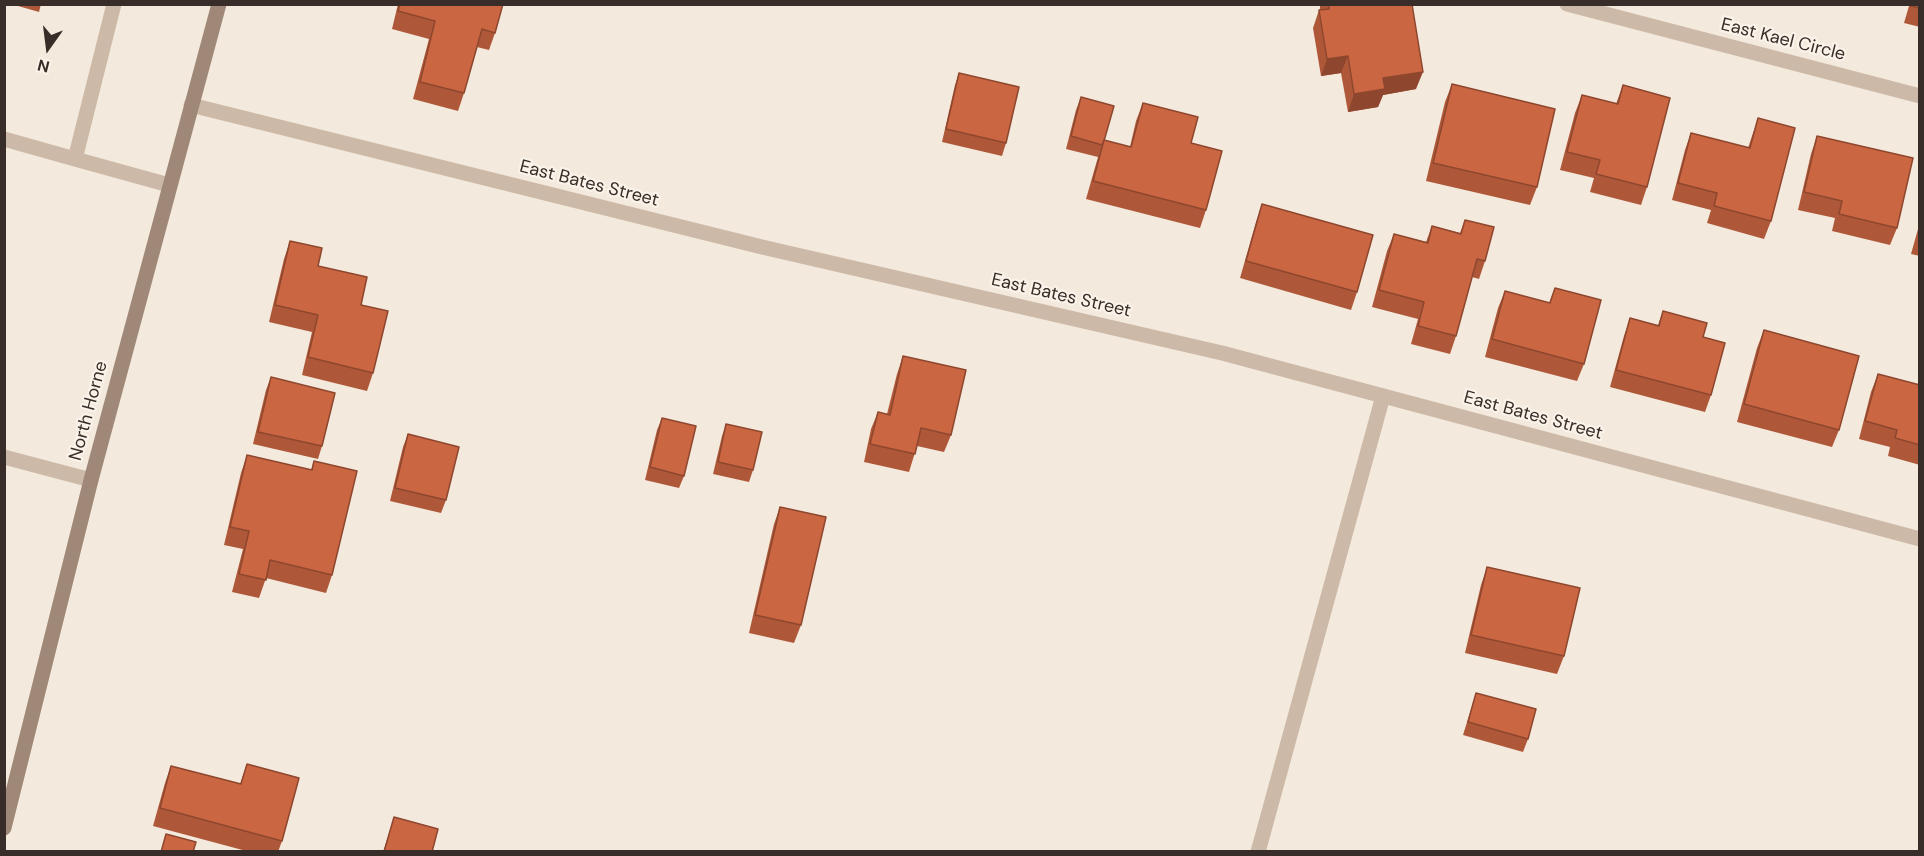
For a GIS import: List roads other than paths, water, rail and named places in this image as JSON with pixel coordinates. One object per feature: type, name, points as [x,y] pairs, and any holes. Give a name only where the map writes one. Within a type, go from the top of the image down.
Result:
[{"type":"street","points":[[75,159],[114,4]]},
{"type":"street","name":"North Horne","points":[[4,828],[91,480],[219,4]]},
{"type":"street","name":"East Kael Circle","points":[[1567,4],[1920,96]]},
{"type":"street","name":"East Bates Street","points":[[191,105],[762,247],[1222,353],[1920,539]]},
{"type":"street","points":[[4,139],[169,185]]},
{"type":"street","points":[[1258,852],[1383,396]]},
{"type":"street","points":[[4,457],[91,480]]}]
